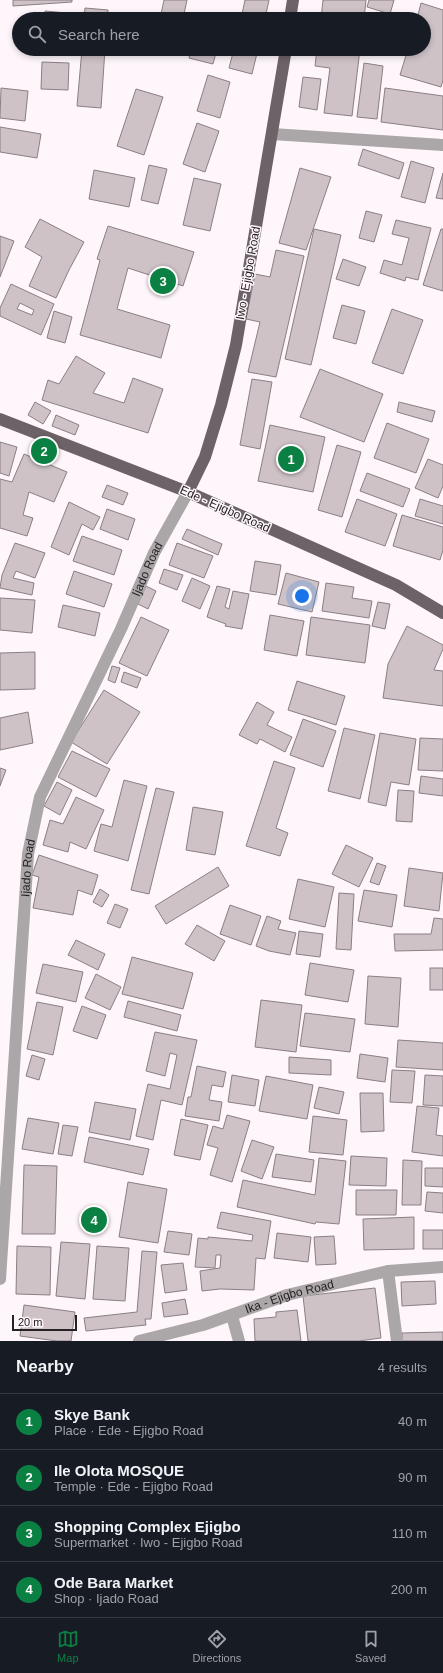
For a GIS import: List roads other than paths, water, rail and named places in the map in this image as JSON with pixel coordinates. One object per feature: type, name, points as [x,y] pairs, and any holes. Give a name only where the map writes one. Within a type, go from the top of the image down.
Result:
[{"type":"main road","points":[[291,12],[293,0]]},
{"type":"main road","name":"Iwo - Ejigbo Road","points":[[188,492],[205,457],[221,405],[236,345],[285,56]]},
{"type":"main road","name":"Ede - Ejigbo Road","points":[[0,419],[188,492],[396,585],[443,613]]},
{"type":"street","points":[[272,134],[443,145]]},
{"type":"street","name":"Ijado Road","points":[[0,1279],[28,854],[40,797],[121,629],[154,553],[188,492]]},
{"type":"street","name":"Ika - Ejigbo Road","points":[[139,1341],[232,1316],[287,1295],[388,1271],[443,1267]]},
{"type":"street","points":[[388,1271],[397,1341]]},
{"type":"street","points":[[232,1316],[239,1341]]},
{"type":"place","name":"Shopping Complex Ejigbo","points":[[163,281]]},
{"type":"place","name":"Ile Olota MOSQUE","points":[[44,451]]},
{"type":"place","name":"Skye Bank","points":[[291,459]]},
{"type":"place","name":"Ode Bara Market","points":[[94,1220]]}]
